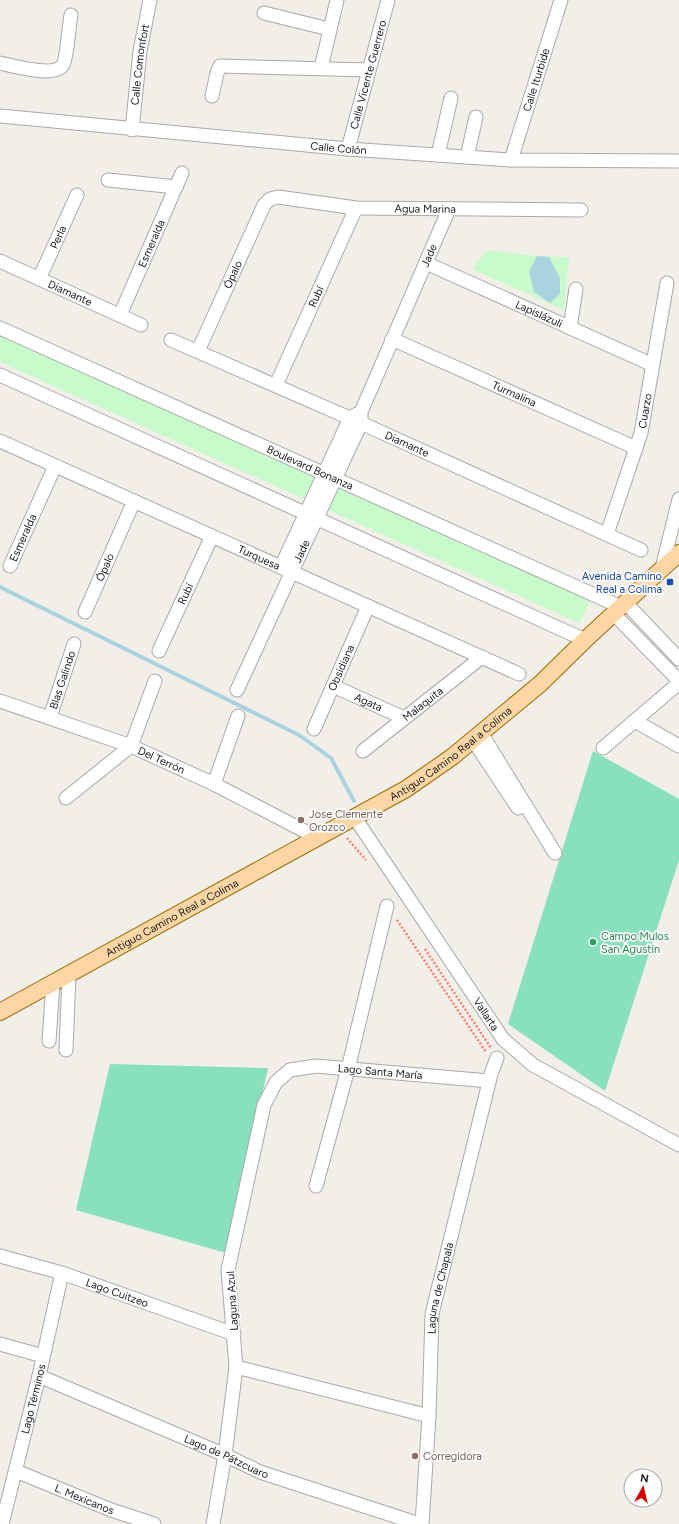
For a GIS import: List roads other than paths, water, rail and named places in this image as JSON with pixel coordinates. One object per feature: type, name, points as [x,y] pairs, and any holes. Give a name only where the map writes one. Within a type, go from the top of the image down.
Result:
[{"type":"main road","name":"Antiguo Camino Real a Colima","points":[[0,1012],[316,837],[355,818],[406,789],[477,736],[540,684],[679,553]]},
{"type":"street","name":"Calle Comonfort","points":[[132,130],[140,51],[150,0]]},
{"type":"street","points":[[321,68],[337,0]]},
{"type":"street","name":"Calle Vicente Guerrero","points":[[348,149],[388,0]]},
{"type":"street","name":"Calle Iturbide","points":[[511,160],[561,0]]},
{"type":"street","points":[[264,13],[329,29]]},
{"type":"street","points":[[0,63],[48,72],[57,70],[63,64],[71,15]]},
{"type":"street","points":[[212,96],[217,72],[220,66],[368,70]]},
{"type":"street","points":[[438,155],[451,98]]},
{"type":"street","name":"Calle Colón","points":[[0,116],[132,130],[348,149],[511,160],[679,161]]},
{"type":"street","points":[[467,157],[476,117]]},
{"type":"street","name":"Esmeralda","points":[[120,315],[182,173]]},
{"type":"street","points":[[108,180],[176,187]]},
{"type":"street","name":"Perla","points":[[39,279],[77,195]]},
{"type":"street","name":"Agua Marina","points":[[270,199],[278,198],[356,208],[581,210]]},
{"type":"street","name":"Ópalo","points":[[198,351],[264,205],[270,199]]},
{"type":"street","name":"Rubí","points":[[276,385],[356,208]]},
{"type":"street","name":"Jade","points":[[237,690],[286,569],[357,418],[449,209]]},
{"type":"street","name":"Diamante","points":[[0,261],[141,325]]},
{"type":"street","name":"Lapislázuli","points":[[426,263],[654,365]]},
{"type":"street","name":"Cuarzo","points":[[607,534],[641,433],[667,284]]},
{"type":"street","points":[[570,328],[576,289]]},
{"type":"street","name":"Boulevard Bonanza","points":[[0,328],[620,608]]},
{"type":"street","name":"Turmalina","points":[[392,339],[636,448]]},
{"type":"street","name":"Diamante","points":[[171,340],[357,418],[641,550]]},
{"type":"street","points":[[0,375],[585,640]]},
{"type":"street","name":"Turquesa","points":[[0,441],[519,674]]},
{"type":"street","name":"Esmeralda","points":[[10,566],[55,466]]},
{"type":"street","points":[[662,568],[679,498]]},
{"type":"street","name":"Ópalo","points":[[84,612],[134,501]]},
{"type":"street","name":"Rubí","points":[[159,651],[212,536]]},
{"type":"street","name":"Obsidiana","points":[[314,729],[368,606]]},
{"type":"street","points":[[620,608],[679,659]]},
{"type":"street","points":[[603,748],[679,682],[620,608]]},
{"type":"street","name":"Blas Galindo","points":[[50,717],[74,644]]},
{"type":"street","name":"Malaquita","points":[[363,751],[482,657]]},
{"type":"street","points":[[66,798],[131,746],[154,681]]},
{"type":"street","name":"Agata","points":[[333,686],[404,718]]},
{"type":"street","name":"Del Terrón","points":[[0,700],[131,746],[214,784],[316,837]]},
{"type":"street","points":[[214,784],[238,716]]},
{"type":"street","points":[[635,721],[679,746]]},
{"type":"street","points":[[477,736],[507,783],[520,810],[529,810],[555,853]]},
{"type":"street","name":"Vallarta","points":[[355,818],[503,1039],[533,1065],[679,1145]]},
{"type":"street","points":[[316,1186],[348,1069],[387,906]]},
{"type":"street","points":[[66,1050],[69,974]]},
{"type":"street","points":[[49,1041],[53,983]]},
{"type":"street","name":"Laguna de Chapala","points":[[422,1524],[429,1416],[432,1314],[489,1081],[497,1058]]},
{"type":"street","name":"Lago Santa María","points":[[276,1082],[290,1070],[316,1066],[489,1081]]},
{"type":"street","name":"Laguna Azul","points":[[213,1524],[225,1454],[236,1367],[228,1270],[264,1105],[276,1082]]},
{"type":"street","name":"Lago Cuitzeo","points":[[0,1256],[62,1273],[234,1334]]},
{"type":"street","name":"Lago Términos","points":[[5,1523],[62,1273]]},
{"type":"street","points":[[0,1344],[43,1356]]},
{"type":"street","points":[[236,1367],[429,1416]]},
{"type":"street","name":"Lago de Pátzcuaro","points":[[39,1376],[225,1454],[260,1472],[419,1524]]},
{"type":"street","name":"L. Mexicanos","points":[[16,1471],[111,1510],[154,1524]]},
{"type":"water","points":[[537,256],[549,257],[560,278],[560,294],[550,303],[534,292],[529,271]]},
{"type":"waterway","points":[[0,587],[299,735],[331,758],[354,801]]},
{"type":"place","name":"Avenida Camino Real a Colima","points":[[670,582]]},
{"type":"place","name":"Jose Clemente Orozco","points":[[301,820]]},
{"type":"place","name":"Campo Mulos San Agustín","points":[[593,942]]},
{"type":"place","name":"Corregidora","points":[[415,1456]]}]
